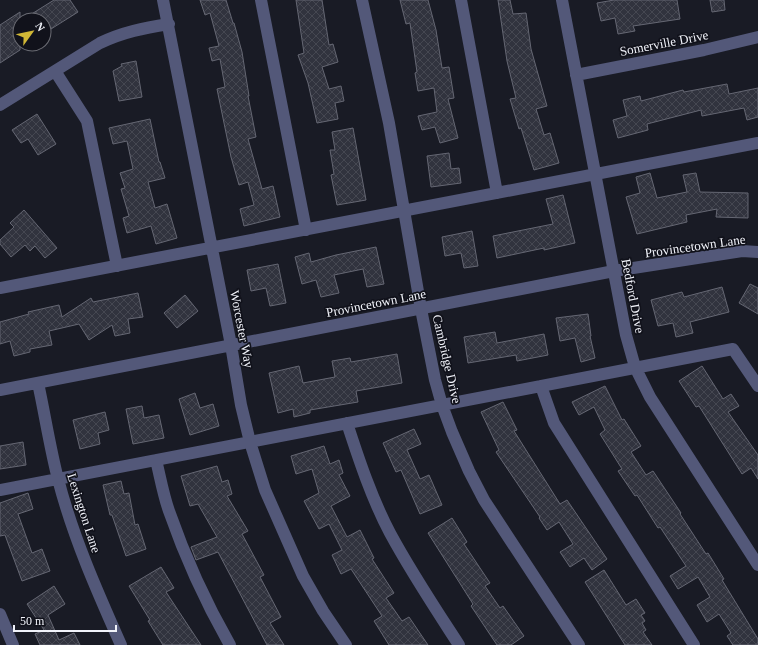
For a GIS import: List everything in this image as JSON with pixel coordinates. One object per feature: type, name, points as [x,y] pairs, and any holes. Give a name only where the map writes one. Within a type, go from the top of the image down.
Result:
[{"type":"street","name":"Worcester Way","points":[[163,0],[169,24],[231,345],[241,405],[250,442],[265,490],[303,576],[323,611],[346,645]]},
{"type":"street","points":[[261,0],[306,230]]},
{"type":"street","name":"Cambridge Drive","points":[[362,0],[389,123],[421,309],[435,380],[442,405],[458,445],[484,500],[578,645]]},
{"type":"street","points":[[461,0],[497,193]]},
{"type":"street","name":"Bedford Drive","points":[[562,0],[626,335],[635,367],[650,397],[758,565]]},
{"type":"street","points":[[0,105],[100,43],[114,36],[132,30],[169,24]]},
{"type":"street","name":"Somerville Drive","points":[[576,75],[758,38]]},
{"type":"street","points":[[55,71],[87,121],[117,266]]},
{"type":"street","points":[[0,288],[758,143]]},
{"type":"street","name":"Provincetown Lane","points":[[0,390],[614,271],[742,251],[758,252]]},
{"type":"street","points":[[0,490],[734,348],[758,386]]},
{"type":"street","name":"Lexington Lane","points":[[38,383],[58,479],[72,528],[97,591],[121,645]]},
{"type":"street","points":[[541,386],[554,424],[694,645]]},
{"type":"street","points":[[347,423],[364,475],[390,532],[424,591],[459,645]]},
{"type":"street","points":[[156,460],[168,510],[188,560],[215,619],[230,645]]},
{"type":"street","points":[[0,614],[13,645]]},
{"type":"building","points":[[54,0],[70,0],[78,12],[52,28],[52,12],[35,12]]},
{"type":"building","points":[[200,0],[226,0],[242,52],[248,96],[256,137],[248,139],[262,189],[273,186],[280,217],[244,226],[240,209],[254,205],[248,182],[239,185],[231,157],[217,89],[225,87],[220,59],[212,61],[209,48],[219,46],[210,13],[205,15]]},
{"type":"building","points":[[296,0],[322,0],[329,45],[333,44],[338,62],[322,67],[329,89],[341,86],[344,101],[335,103],[338,119],[317,123],[308,83],[298,55],[304,53]]},
{"type":"building","points":[[400,0],[428,0],[436,30],[442,68],[449,67],[454,98],[448,99],[458,138],[440,143],[435,127],[422,130],[418,116],[437,112],[434,88],[418,91],[415,73],[417,72],[410,23],[406,24]]},
{"type":"building","points":[[498,0],[510,0],[513,14],[526,13],[531,49],[547,106],[536,109],[544,135],[550,133],[559,163],[534,170],[510,99],[516,98],[507,61]]},
{"type":"building","points":[[614,0],[677,0],[680,19],[633,26],[635,31],[618,34],[615,18],[601,21],[597,3]]},
{"type":"building","points":[[710,0],[724,0],[725,10],[712,12]]},
{"type":"building","points":[[12,17],[12,52],[17,52],[0,63],[0,25]]},
{"type":"building","points":[[136,61],[142,97],[119,101],[113,71],[122,66],[121,64]]},
{"type":"building","points":[[727,84],[729,94],[758,88],[758,117],[747,120],[744,108],[702,116],[701,110],[647,124],[648,130],[618,138],[613,120],[627,116],[623,100],[640,96],[641,101],[683,90],[684,92]]},
{"type":"building","points":[[37,114],[56,144],[38,155],[28,139],[21,143],[12,130]]},
{"type":"building","points":[[150,119],[159,162],[165,178],[148,182],[155,208],[167,204],[177,238],[156,244],[151,226],[127,233],[123,218],[129,216],[121,189],[125,188],[120,173],[133,169],[127,141],[113,144],[109,128]]},
{"type":"building","points":[[353,128],[366,200],[337,205],[331,175],[334,174],[330,150],[335,150],[332,132]]},
{"type":"building","points":[[449,153],[451,169],[459,168],[461,183],[431,187],[427,156]]},
{"type":"building","points":[[650,173],[657,198],[687,192],[683,175],[696,173],[700,192],[748,193],[748,218],[716,217],[717,209],[686,215],[687,222],[637,234],[626,197],[640,193],[636,177]]},
{"type":"building","points":[[563,195],[575,243],[497,258],[493,236],[553,224],[546,199]]},
{"type":"building","points":[[24,210],[57,248],[45,258],[35,246],[30,251],[25,245],[11,257],[0,244],[0,240],[14,227],[10,223]]},
{"type":"building","points":[[472,231],[478,266],[464,268],[461,253],[445,256],[442,237]]},
{"type":"building","points":[[376,247],[384,284],[367,287],[363,269],[334,275],[339,293],[321,297],[316,280],[302,284],[295,257],[309,253],[311,262]]},
{"type":"building","points":[[278,264],[286,303],[270,306],[266,288],[251,291],[247,270]]},
{"type":"building","points":[[750,284],[758,288],[758,314],[739,303]]},
{"type":"building","points":[[722,287],[729,312],[690,322],[693,333],[676,337],[673,323],[658,326],[651,300],[682,292],[684,297]]},
{"type":"building","points":[[138,293],[143,317],[128,319],[130,333],[115,336],[112,325],[89,340],[79,324],[49,331],[52,345],[30,349],[30,352],[14,356],[10,341],[0,344],[0,322],[29,314],[28,312],[59,305],[62,317],[91,298],[93,302]]},
{"type":"building","points":[[185,295],[198,311],[177,328],[164,313]]},
{"type":"building","points":[[588,314],[590,336],[595,358],[581,362],[575,338],[560,341],[556,318]]},
{"type":"building","points":[[495,332],[497,343],[544,334],[548,355],[517,361],[516,355],[468,363],[464,337]]},
{"type":"building","points":[[397,354],[402,383],[356,391],[358,402],[310,410],[310,413],[294,417],[293,409],[278,413],[269,373],[299,366],[303,383],[335,377],[332,361],[350,358],[351,362]]},
{"type":"building","points":[[702,366],[723,399],[731,394],[739,406],[728,412],[758,455],[758,479],[751,468],[742,474],[699,406],[696,407],[679,381]]},
{"type":"building","points":[[605,386],[622,420],[624,419],[641,446],[631,452],[646,475],[653,471],[706,554],[708,553],[724,579],[722,580],[758,639],[758,645],[733,645],[727,636],[731,633],[719,614],[707,622],[697,605],[710,597],[698,577],[678,589],[670,576],[686,566],[660,527],[658,528],[637,495],[635,496],[618,471],[622,469],[600,434],[605,430],[594,407],[579,415],[572,402]]},
{"type":"building","points":[[195,393],[200,408],[213,404],[219,426],[190,435],[179,399]]},
{"type":"building","points":[[503,402],[517,430],[514,431],[560,504],[567,500],[607,559],[592,570],[584,558],[570,567],[560,552],[573,544],[559,522],[547,530],[539,518],[540,517],[496,452],[499,450],[481,412]]},
{"type":"building","points":[[142,406],[144,418],[159,415],[164,438],[133,444],[126,409]]},
{"type":"building","points":[[105,412],[109,430],[98,433],[100,444],[80,449],[73,420]]},
{"type":"building","points":[[414,429],[421,444],[407,450],[420,479],[429,475],[442,505],[420,514],[401,470],[396,472],[383,443]]},
{"type":"building","points":[[23,442],[26,465],[0,469],[0,446]]},
{"type":"building","points":[[324,446],[330,464],[339,460],[343,473],[339,475],[350,496],[331,506],[347,537],[360,530],[374,558],[372,559],[394,593],[386,598],[402,621],[409,617],[428,645],[389,645],[374,621],[382,616],[351,569],[341,574],[332,555],[342,550],[329,524],[319,529],[304,501],[319,493],[312,469],[296,474],[291,456]]},
{"type":"building","points":[[217,466],[222,482],[228,480],[232,494],[227,496],[248,531],[242,534],[264,575],[260,577],[281,617],[270,623],[284,645],[267,645],[218,552],[196,560],[191,547],[217,537],[198,504],[190,506],[181,476]]},
{"type":"building","points":[[121,481],[124,494],[129,493],[135,525],[138,524],[146,549],[126,556],[112,515],[110,515],[103,485]]},
{"type":"building","points":[[28,493],[33,509],[18,514],[32,553],[42,549],[50,571],[22,581],[5,535],[0,536],[0,503]]},
{"type":"building","points":[[452,518],[467,542],[464,544],[490,583],[485,586],[500,608],[503,606],[524,636],[511,645],[497,645],[471,606],[473,604],[428,533]]},
{"type":"building","points":[[161,567],[174,588],[166,592],[201,645],[163,645],[148,621],[150,620],[129,586]]},
{"type":"building","points":[[604,570],[626,605],[636,599],[645,613],[641,615],[645,621],[642,623],[646,630],[643,632],[652,645],[625,645],[585,582]]},
{"type":"building","points":[[54,586],[65,604],[48,615],[59,640],[74,633],[80,645],[40,645],[35,634],[44,630],[27,604]]}]
